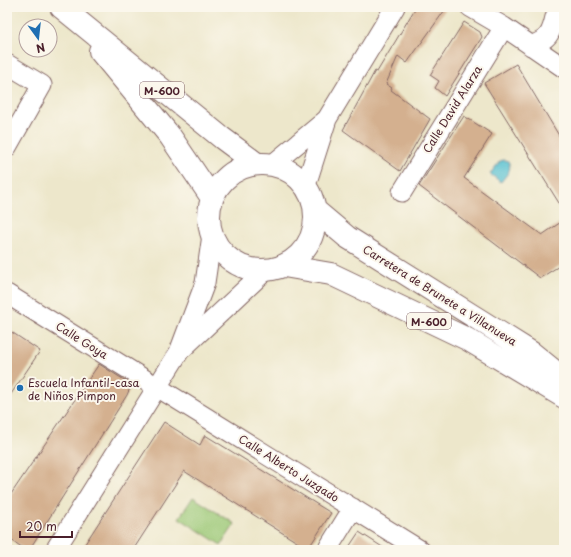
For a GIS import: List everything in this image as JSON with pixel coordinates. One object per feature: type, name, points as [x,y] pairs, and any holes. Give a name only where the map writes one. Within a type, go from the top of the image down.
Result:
[{"type":"highway","name":"M-600","points":[[65,10],[222,138],[265,164],[286,169],[297,176],[311,193],[316,211],[315,228],[309,244],[298,257],[275,269],[242,267],[224,254],[212,235],[209,223],[209,210],[212,198],[222,181],[238,169],[265,164]]},
{"type":"highway","name":"M-600","points":[[65,10],[170,136],[212,198]]},
{"type":"highway","name":"Carretera de Brunete a Villanueva","points":[[316,211],[347,237],[532,353],[564,379]]},
{"type":"highway","name":"Carretera de Brunete a Villanueva","points":[[275,269],[331,274],[468,340],[564,397]]},
{"type":"street","points":[[306,186],[327,119],[395,7]]},
{"type":"street","points":[[470,7],[504,27],[564,68]]},
{"type":"street","points":[[531,46],[547,37],[552,30],[553,12]]},
{"type":"street","points":[[553,12],[564,36]]},
{"type":"street","name":"Calle David Alarza","points":[[402,192],[504,27]]},
{"type":"street","points":[[7,64],[42,85],[7,147]]},
{"type":"street","points":[[265,164],[327,119]]},
{"type":"street","points":[[56,550],[180,352],[205,283],[212,235]]},
{"type":"street","points":[[180,352],[275,269]]},
{"type":"street","name":"Calle Goya","points":[[7,294],[158,387]]},
{"type":"street","name":"Calle Alberto Juzgado","points":[[158,387],[420,550]]},
{"type":"street","points":[[327,550],[353,508]]},
{"type":"green space","points":[[193,497],[235,524],[221,545],[179,518]]},
{"type":"water","points":[[500,161],[508,161],[510,167],[501,182],[490,174]]},
{"type":"building","points":[[416,7],[447,7],[407,63],[398,56],[386,84],[392,88],[391,90],[430,119],[400,171],[343,130],[375,71],[377,72]]},
{"type":"building","points":[[464,22],[480,32],[482,37],[445,96],[435,88],[439,81],[430,75]]},
{"type":"building","points":[[516,64],[564,144],[564,211],[484,83]]},
{"type":"building","points":[[464,116],[492,134],[464,178],[542,235],[564,220],[564,263],[540,278],[419,186]]},
{"type":"building","points":[[7,329],[40,351],[7,400]]},
{"type":"building","points":[[99,364],[129,383],[130,388],[29,550],[26,550],[7,537],[7,500]]},
{"type":"building","points":[[164,422],[200,445],[205,435],[331,513],[308,549],[184,471],[133,550],[81,550]]},
{"type":"building","points":[[359,532],[387,550],[347,550]]},
{"type":"place","name":"Escuela Infantil-casa de Niños Pimpon","points":[[20,388]]}]
